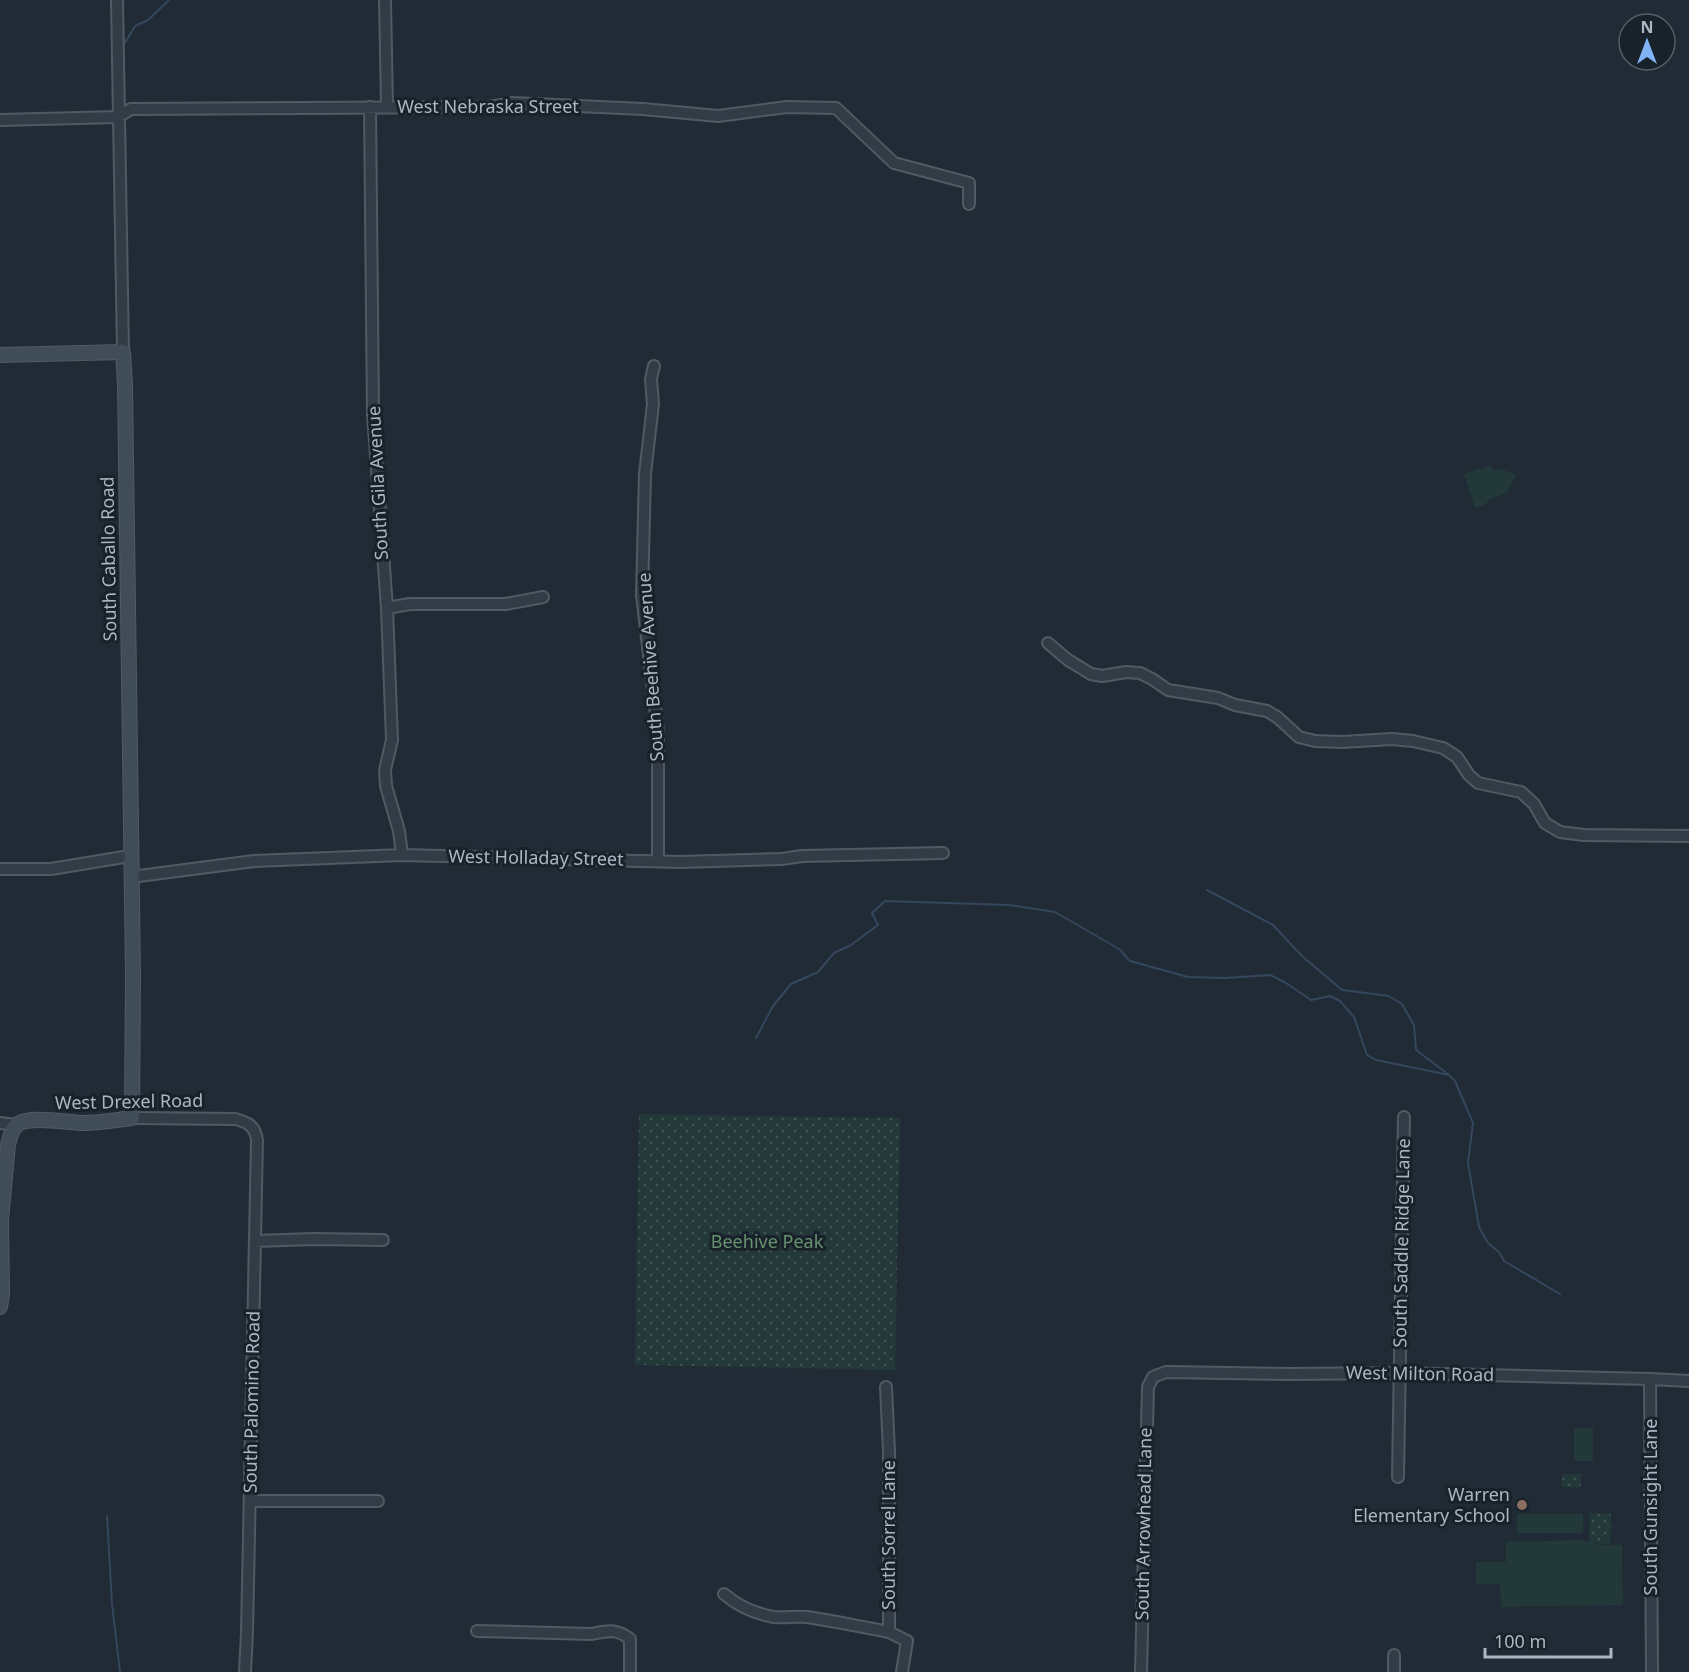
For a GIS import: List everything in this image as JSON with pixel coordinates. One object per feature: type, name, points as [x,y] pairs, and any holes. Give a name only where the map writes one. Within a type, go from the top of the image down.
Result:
[{"type":"street","name":"South Caballo Road","points":[[117,0],[133,974],[132,1118]]},
{"type":"street","points":[[385,0],[387,107]]},
{"type":"street","name":"West Nebraska Street","points":[[0,120],[118,117],[131,109],[489,107],[513,103],[643,109],[718,116],[788,107],[836,108],[894,163],[969,183],[969,204]]},
{"type":"street","name":"South Gila Avenue","points":[[370,107],[373,414],[387,608],[392,740],[385,770],[386,786],[399,831],[402,855]]},
{"type":"street","points":[[0,355],[123,352]]},
{"type":"street","name":"South Beehive Avenue","points":[[654,366],[651,379],[653,404],[645,474],[642,596],[658,732],[658,861]]},
{"type":"street","points":[[387,608],[410,604],[506,604],[543,597]]},
{"type":"street","points":[[1048,643],[1068,660],[1091,674],[1102,676],[1126,672],[1140,673],[1168,690],[1218,698],[1235,705],[1267,711],[1299,737],[1315,741],[1342,742],[1392,739],[1443,748],[1457,757],[1469,775],[1478,783],[1521,792],[1534,804],[1545,823],[1560,832],[1584,835],[1689,836]]},
{"type":"street","name":"West Holladay Street","points":[[131,877],[254,861],[402,855],[680,862],[782,859],[802,856],[943,853]]},
{"type":"street","points":[[0,870],[51,869],[130,856]]},
{"type":"street","name":"South Saddle Ridge Lane","points":[[1398,1477],[1404,1117]]},
{"type":"street","name":"West Drexel Road","points":[[0,1123],[16,1125],[32,1120],[86,1123],[132,1118],[235,1119],[246,1122],[256,1131]]},
{"type":"street","points":[[0,1307],[2,1220],[8,1145],[16,1125]]},
{"type":"street","name":"South Palomino Road","points":[[245,1672],[256,1131]]},
{"type":"street","points":[[255,1241],[383,1240]]},
{"type":"street","name":"West Milton Road","points":[[1153,1377],[1166,1372],[1399,1373],[1650,1378],[1689,1381]]},
{"type":"street","name":"South Arrowhead Lane","points":[[1141,1672],[1148,1387],[1153,1377]]},
{"type":"street","name":"South Gunsight Lane","points":[[1650,1378],[1652,1672]]},
{"type":"street","name":"South Sorrel Lane","points":[[886,1387],[889,1452],[889,1632],[907,1641],[902,1672]]},
{"type":"street","points":[[250,1501],[378,1502]]},
{"type":"street","points":[[724,1594],[734,1603],[758,1613],[777,1617],[807,1618],[889,1632]]},
{"type":"street","points":[[477,1631],[591,1634],[608,1631],[621,1633],[630,1640],[630,1672]]},
{"type":"street","points":[[1394,1655],[1394,1672]]},
{"type":"green space","points":[[1491,465],[1494,471],[1501,469],[1517,475],[1506,493],[1475,508],[1464,474]]},
{"type":"green space","name":"Beehive Peak","points":[[639,1114],[900,1118],[895,1370],[635,1365]]},
{"type":"green space","points":[[1574,1428],[1593,1428],[1593,1461],[1574,1461]]},
{"type":"green space","points":[[1562,1474],[1581,1474],[1581,1488],[1562,1487]]},
{"type":"green space","points":[[1590,1513],[1611,1514],[1610,1544],[1589,1543]]},
{"type":"green space","points":[[1517,1514],[1583,1514],[1583,1533],[1517,1533]]},
{"type":"green space","points":[[1584,1540],[1603,1545],[1622,1544],[1623,1605],[1501,1607],[1500,1584],[1476,1584],[1476,1562],[1506,1562],[1506,1542]]},
{"type":"waterway","points":[[125,43],[135,26],[148,20],[169,0]]},
{"type":"waterway","points":[[1207,890],[1273,925],[1302,956],[1342,990],[1389,996],[1402,1004],[1414,1025],[1416,1050],[1448,1074]]},
{"type":"waterway","points":[[756,1038],[773,1006],[791,984],[818,972],[834,953],[851,945],[878,925],[872,913],[885,901],[1009,905],[1055,912],[1119,949],[1130,961],[1188,977],[1225,978],[1270,975],[1311,1000],[1330,996],[1340,1001],[1354,1017],[1367,1055],[1376,1060],[1449,1075],[1455,1081],[1473,1123],[1468,1163],[1479,1227],[1488,1243],[1499,1252],[1504,1261],[1560,1294]]},
{"type":"waterway","points":[[107,1516],[112,1604],[120,1672]]},
{"type":"place","name":"Warren Elementary School","points":[[1522,1505]]}]
